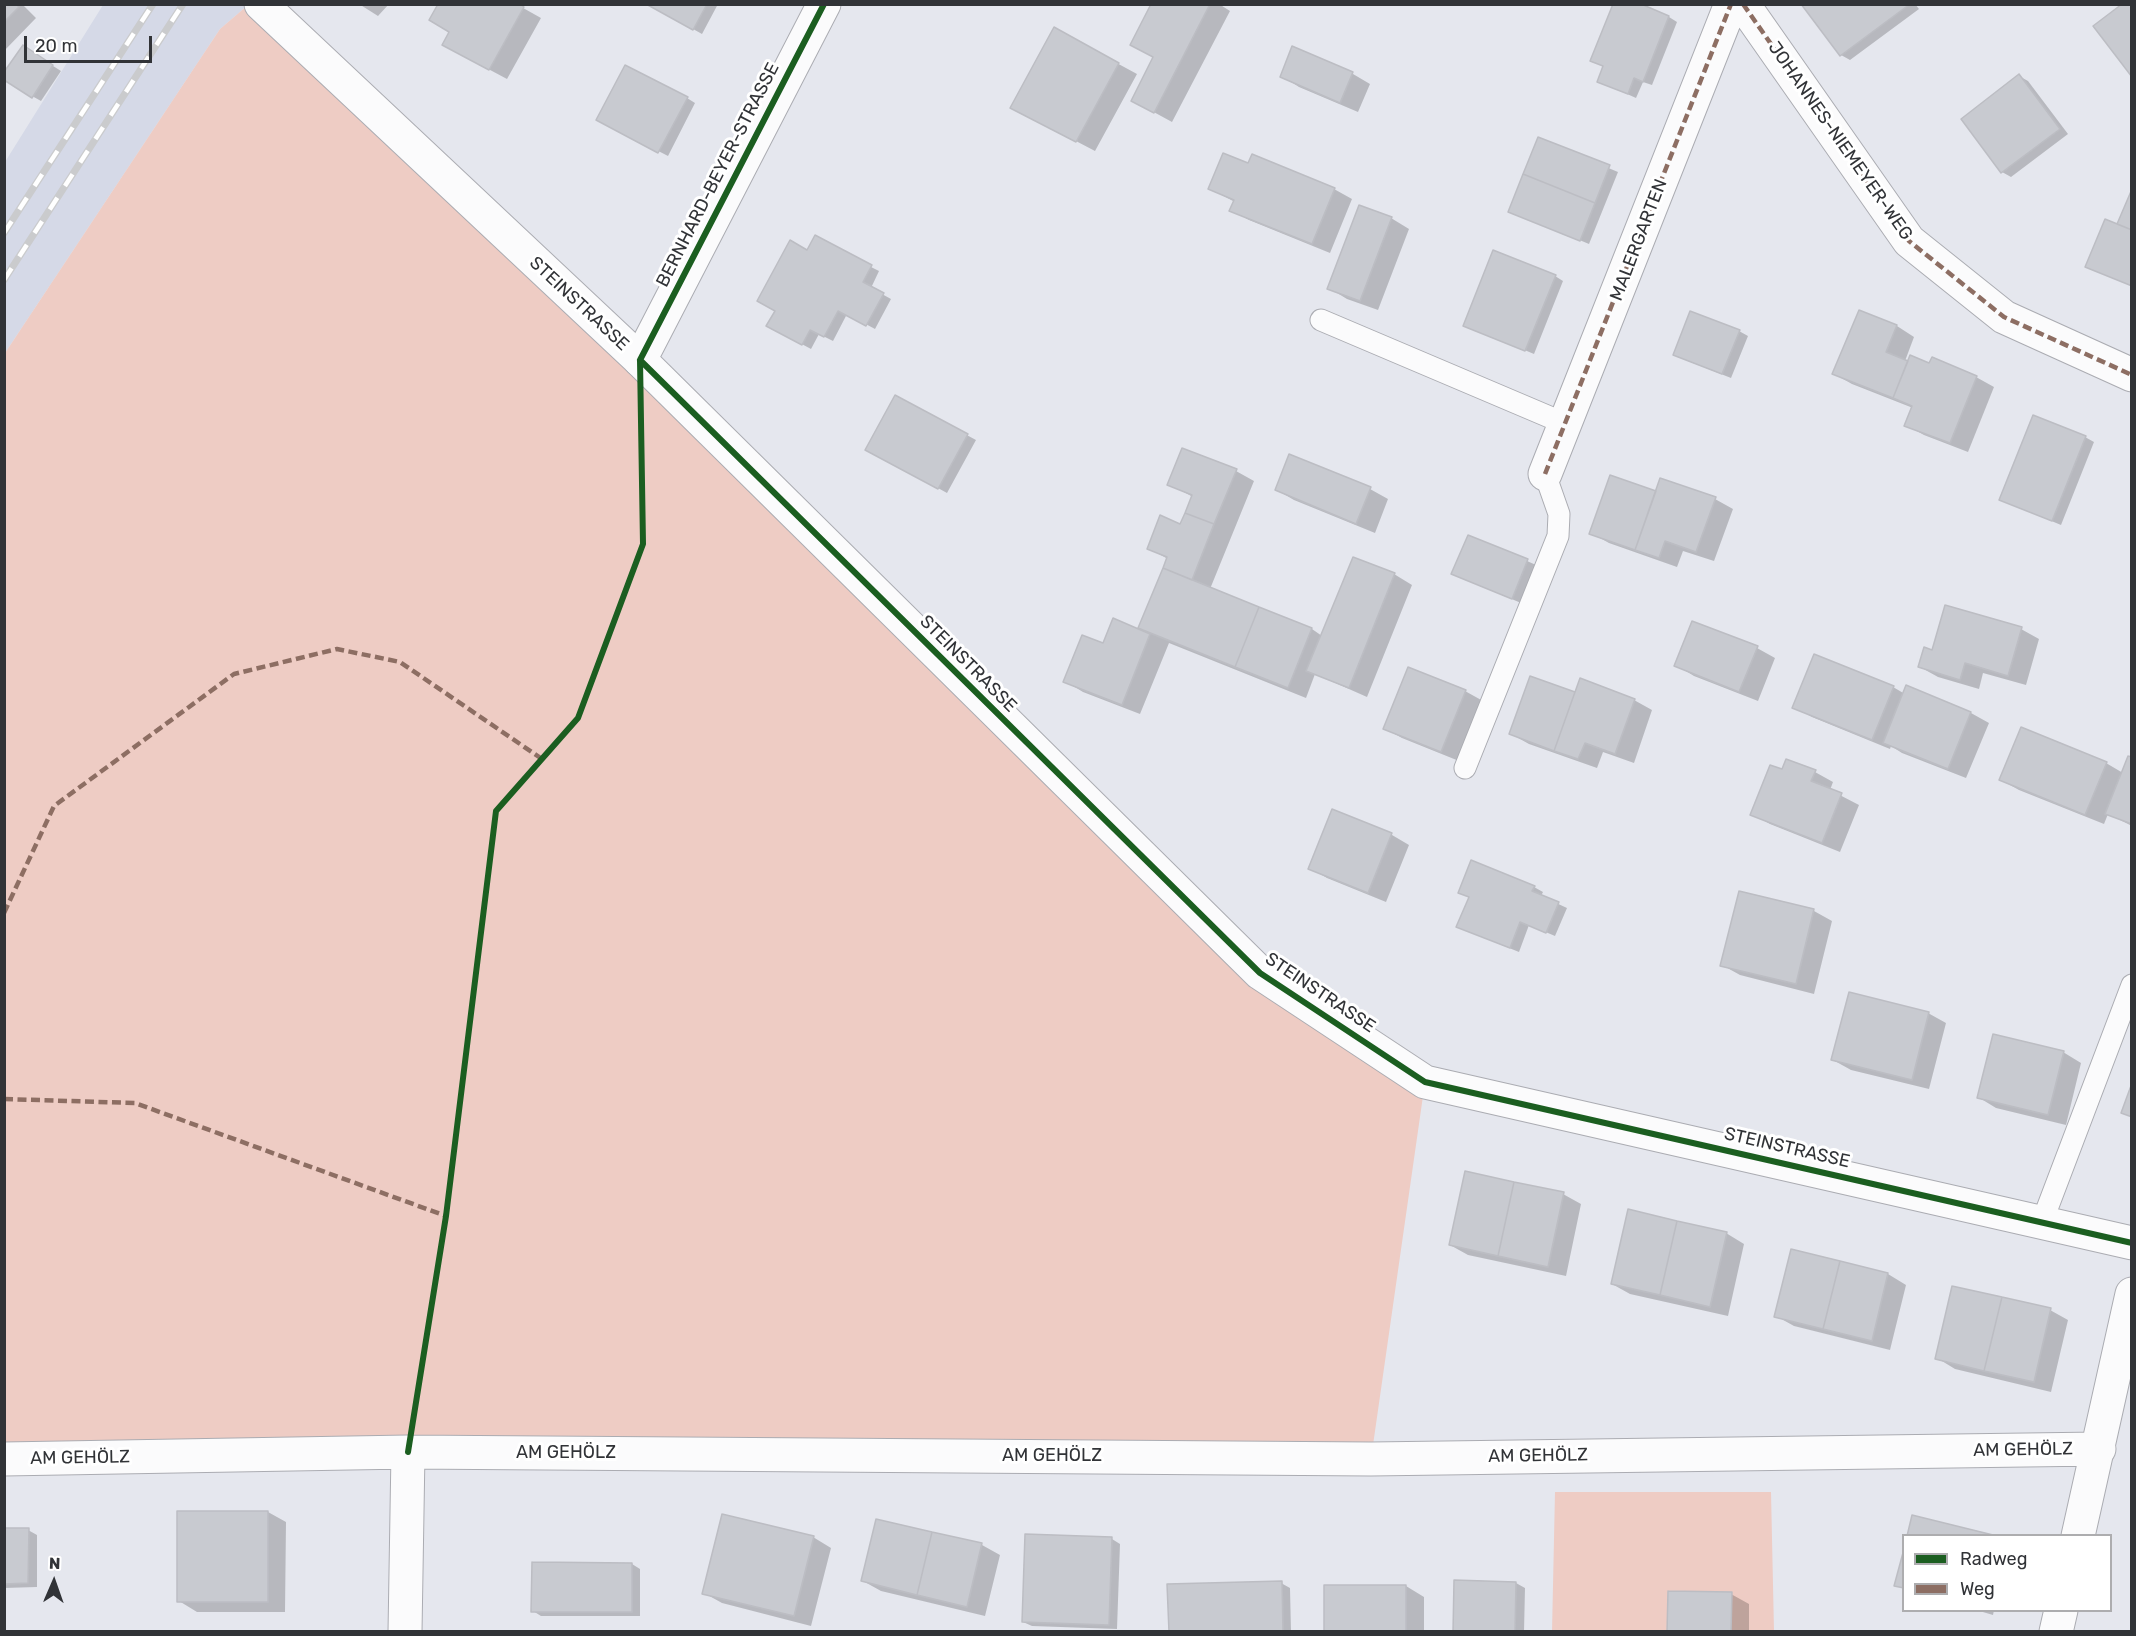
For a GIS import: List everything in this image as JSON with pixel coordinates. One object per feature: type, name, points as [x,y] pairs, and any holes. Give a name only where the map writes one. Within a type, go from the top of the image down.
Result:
[{"type":"street","name":"STEINSTRASSE","points":[[261,4],[640,360],[1260,974],[1425,1082],[2132,1242]]},
{"type":"street","name":"BERNHARD-BEYER-STRASSE","points":[[640,360],[824,4]]},
{"type":"street","name":"MALERGARTEN","points":[[1545,474],[1731,4]]},
{"type":"street","name":"JOHANNES-NIEMEYER-WEG","points":[[1743,4],[1909,242],[2004,317],[2132,375]]},
{"type":"street","points":[[2078,1534],[2132,1294]]},
{"type":"street","name":"AM GEHÖLZ","points":[[4,1459],[408,1452],[1371,1459],[2099,1449]]},
{"type":"street","points":[[405,1632],[408,1452]]},
{"type":"street","points":[[2056,1632],[2061,1612]]},
{"type":"lane","points":[[1321,320],[1566,424]]},
{"type":"lane","points":[[1465,768],[1558,536],[1559,514],[1545,474]]},
{"type":"lane","points":[[2042,1222],[2132,985]]},
{"type":"shaded area","points":[[103,5],[248,5],[220,29],[5,353],[5,162]]},
{"type":"shaded area","points":[[248,5],[1260,973],[1425,1082],[1371,1459],[5,1459],[5,353],[220,29]]},
{"type":"shaded area","points":[[1555,1492],[1771,1492],[1774,1631],[1552,1632]]},
{"type":"building","points":[[4,4],[16,4],[19,7],[4,22]]},
{"type":"building","points":[[438,4],[520,4],[524,7],[489,70],[442,45],[449,32],[429,20]]},
{"type":"building","points":[[646,4],[707,4],[693,30]]},
{"type":"building","points":[[1151,4],[1210,4],[1154,113],[1131,101],[1153,57],[1130,45]]},
{"type":"building","points":[[1613,4],[1641,4],[1669,16],[1643,82],[1634,78],[1628,94],[1597,82],[1603,66],[1590,61]]},
{"type":"building","points":[[1801,4],[1910,4],[1840,56]]},
{"type":"building","points":[[2122,4],[2132,4],[2132,77],[2093,26]]},
{"type":"building","points":[[1054,27],[1119,63],[1076,142],[1010,108]]},
{"type":"building","points":[[23,45],[53,65],[32,98],[4,80],[4,72]]},
{"type":"building","points":[[1292,46],[1353,72],[1340,103],[1280,77]]},
{"type":"building","points":[[625,65],[688,97],[658,153],[596,120]]},
{"type":"building","points":[[2019,74],[2060,129],[2001,173],[1961,119]]},
{"type":"building","points":[[1538,137],[1610,165],[1595,203],[1523,174]]},
{"type":"building","points":[[1223,153],[1248,163],[1252,154],[1335,188],[1312,244],[1229,211],[1234,200],[1208,189]]},
{"type":"building","points":[[1523,174],[1595,203],[1580,241],[1508,212]]},
{"type":"building","points":[[2132,189],[2132,230],[2117,224]]},
{"type":"building","points":[[1359,205],[1392,217],[1360,301],[1327,289]]},
{"type":"building","points":[[2105,219],[2132,230],[2132,286],[2085,267]]},
{"type":"building","points":[[815,235],[872,265],[863,282],[884,293],[866,326],[838,311],[824,337],[810,330],[802,345],[766,326],[775,311],[757,301],[790,240],[807,250]]},
{"type":"building","points":[[1493,250],[1556,275],[1525,351],[1463,326]]},
{"type":"building","points":[[1859,310],[1897,325],[1886,352],[1908,361],[1893,398],[1832,374]]},
{"type":"building","points":[[1690,311],[1740,330],[1722,374],[1673,355]]},
{"type":"building","points":[[1910,355],[1929,363],[1932,357],[1977,376],[1950,443],[1904,426],[1912,406],[1893,398]]},
{"type":"building","points":[[895,395],[968,434],[938,489],[865,450]]},
{"type":"building","points":[[2033,415],[2086,436],[2052,521],[1999,500]]},
{"type":"building","points":[[1182,448],[1237,469],[1214,524],[1185,513],[1192,495],[1167,485]]},
{"type":"building","points":[[1289,454],[1371,487],[1356,524],[1275,490]]},
{"type":"building","points":[[1610,475],[1656,491],[1635,550],[1589,534]]},
{"type":"building","points":[[1660,478],[1716,497],[1696,552],[1665,541],[1659,558],[1635,550]]},
{"type":"building","points":[[1185,513],[1214,524],[1192,580],[1163,568],[1167,557],[1147,549],[1160,515],[1180,524]]},
{"type":"building","points":[[1468,535],[1528,559],[1512,599],[1451,574]]},
{"type":"building","points":[[1353,557],[1395,573],[1349,688],[1306,671]]},
{"type":"building","points":[[1163,568],[1259,607],[1235,667],[1138,628]]},
{"type":"building","points":[[1945,605],[2022,627],[2008,676],[1965,663],[1960,680],[1918,667],[1924,647],[1932,650]]},
{"type":"building","points":[[1259,607],[1312,628],[1288,688],[1235,667]]},
{"type":"building","points":[[1113,618],[1150,634],[1122,705],[1063,682],[1082,635],[1103,643]]},
{"type":"building","points":[[1692,621],[1758,646],[1739,692],[1674,666]]},
{"type":"building","points":[[1814,654],[1894,686],[1872,740],[1792,708]]},
{"type":"building","points":[[1408,667],[1466,690],[1441,752],[1383,729]]},
{"type":"building","points":[[1530,676],[1575,692],[1554,751],[1509,734]]},
{"type":"building","points":[[1580,678],[1635,699],[1615,754],[1585,743],[1578,759],[1554,751]]},
{"type":"building","points":[[1906,685],[1971,712],[1948,769],[1883,743]]},
{"type":"building","points":[[2021,727],[2107,762],[2085,815],[1999,780]]},
{"type":"building","points":[[2128,756],[2132,757],[2132,824],[2105,814]]},
{"type":"building","points":[[1786,759],[1816,770],[1811,781],[1842,793],[1822,843],[1750,815],[1770,765],[1782,769]]},
{"type":"building","points":[[1332,809],[1392,833],[1368,893],[1308,869]]},
{"type":"building","points":[[1471,860],[1535,886],[1532,891],[1559,902],[1546,933],[1520,922],[1510,948],[1456,927],[1469,897],[1458,893]]},
{"type":"building","points":[[1739,891],[1814,909],[1796,984],[1720,966]]},
{"type":"building","points":[[1849,992],[1929,1012],[1912,1080],[1831,1060]]},
{"type":"building","points":[[1993,1034],[2064,1051],[2048,1115],[1977,1098]]},
{"type":"building","points":[[2132,1083],[2132,1117],[2121,1113]]},
{"type":"building","points":[[1465,1171],[1514,1182],[1498,1256],[1449,1245]]},
{"type":"building","points":[[1514,1182],[1564,1192],[1548,1267],[1498,1256]]},
{"type":"building","points":[[1628,1209],[1677,1221],[1660,1295],[1611,1284]]},
{"type":"building","points":[[1677,1221],[1727,1232],[1710,1307],[1660,1295]]},
{"type":"building","points":[[1791,1249],[1840,1261],[1823,1329],[1774,1317]]},
{"type":"building","points":[[1840,1261],[1888,1273],[1872,1341],[1823,1329]]},
{"type":"building","points":[[1952,1286],[2002,1297],[1984,1371],[1935,1359]]},
{"type":"building","points":[[2002,1297],[2051,1308],[2034,1382],[1984,1371]]},
{"type":"building","points":[[177,1511],[268,1511],[268,1602],[177,1602]]},
{"type":"building","points":[[722,1514],[814,1536],[794,1616],[702,1594]]},
{"type":"building","points":[[1912,1515],[1989,1534],[1907,1534]]},
{"type":"building","points":[[876,1519],[932,1532],[917,1595],[861,1581]]},
{"type":"building","points":[[4,1528],[29,1528],[28,1583],[4,1584]]},
{"type":"building","points":[[932,1532],[982,1543],[967,1607],[917,1595]]},
{"type":"building","points":[[1025,1534],[1112,1537],[1109,1625],[1022,1622]]},
{"type":"building","points":[[1902,1556],[1902,1588],[1894,1586]]},
{"type":"building","points":[[532,1562],[632,1563],[632,1612],[531,1612]]},
{"type":"building","points":[[1454,1580],[1516,1582],[1515,1632],[1453,1632]]},
{"type":"building","points":[[1282,1581],[1283,1632],[1169,1632],[1167,1584]]},
{"type":"building","points":[[1324,1585],[1406,1585],[1406,1632],[1324,1632]]},
{"type":"building","points":[[1668,1591],[1732,1592],[1731,1632],[1667,1632]]},
{"type":"railway","points":[[4,233],[153,4]]},
{"type":"railway","points":[[4,280],[183,4]]},
{"type":"marked path","points":[[1545,474],[1731,4]]},
{"type":"marked path","points":[[1743,4],[1909,241],[2004,317],[2132,375]]},
{"type":"marked path","points":[[4,913],[54,806],[234,674],[337,649],[400,662],[542,759]]},
{"type":"marked path","points":[[4,1099],[135,1103],[446,1216]]},
{"type":"cycle path","points":[[408,1452],[446,1216],[496,811],[578,718],[643,544],[640,360],[824,4]]},
{"type":"cycle path","points":[[640,360],[1260,973],[1425,1082],[2132,1243]]}]
